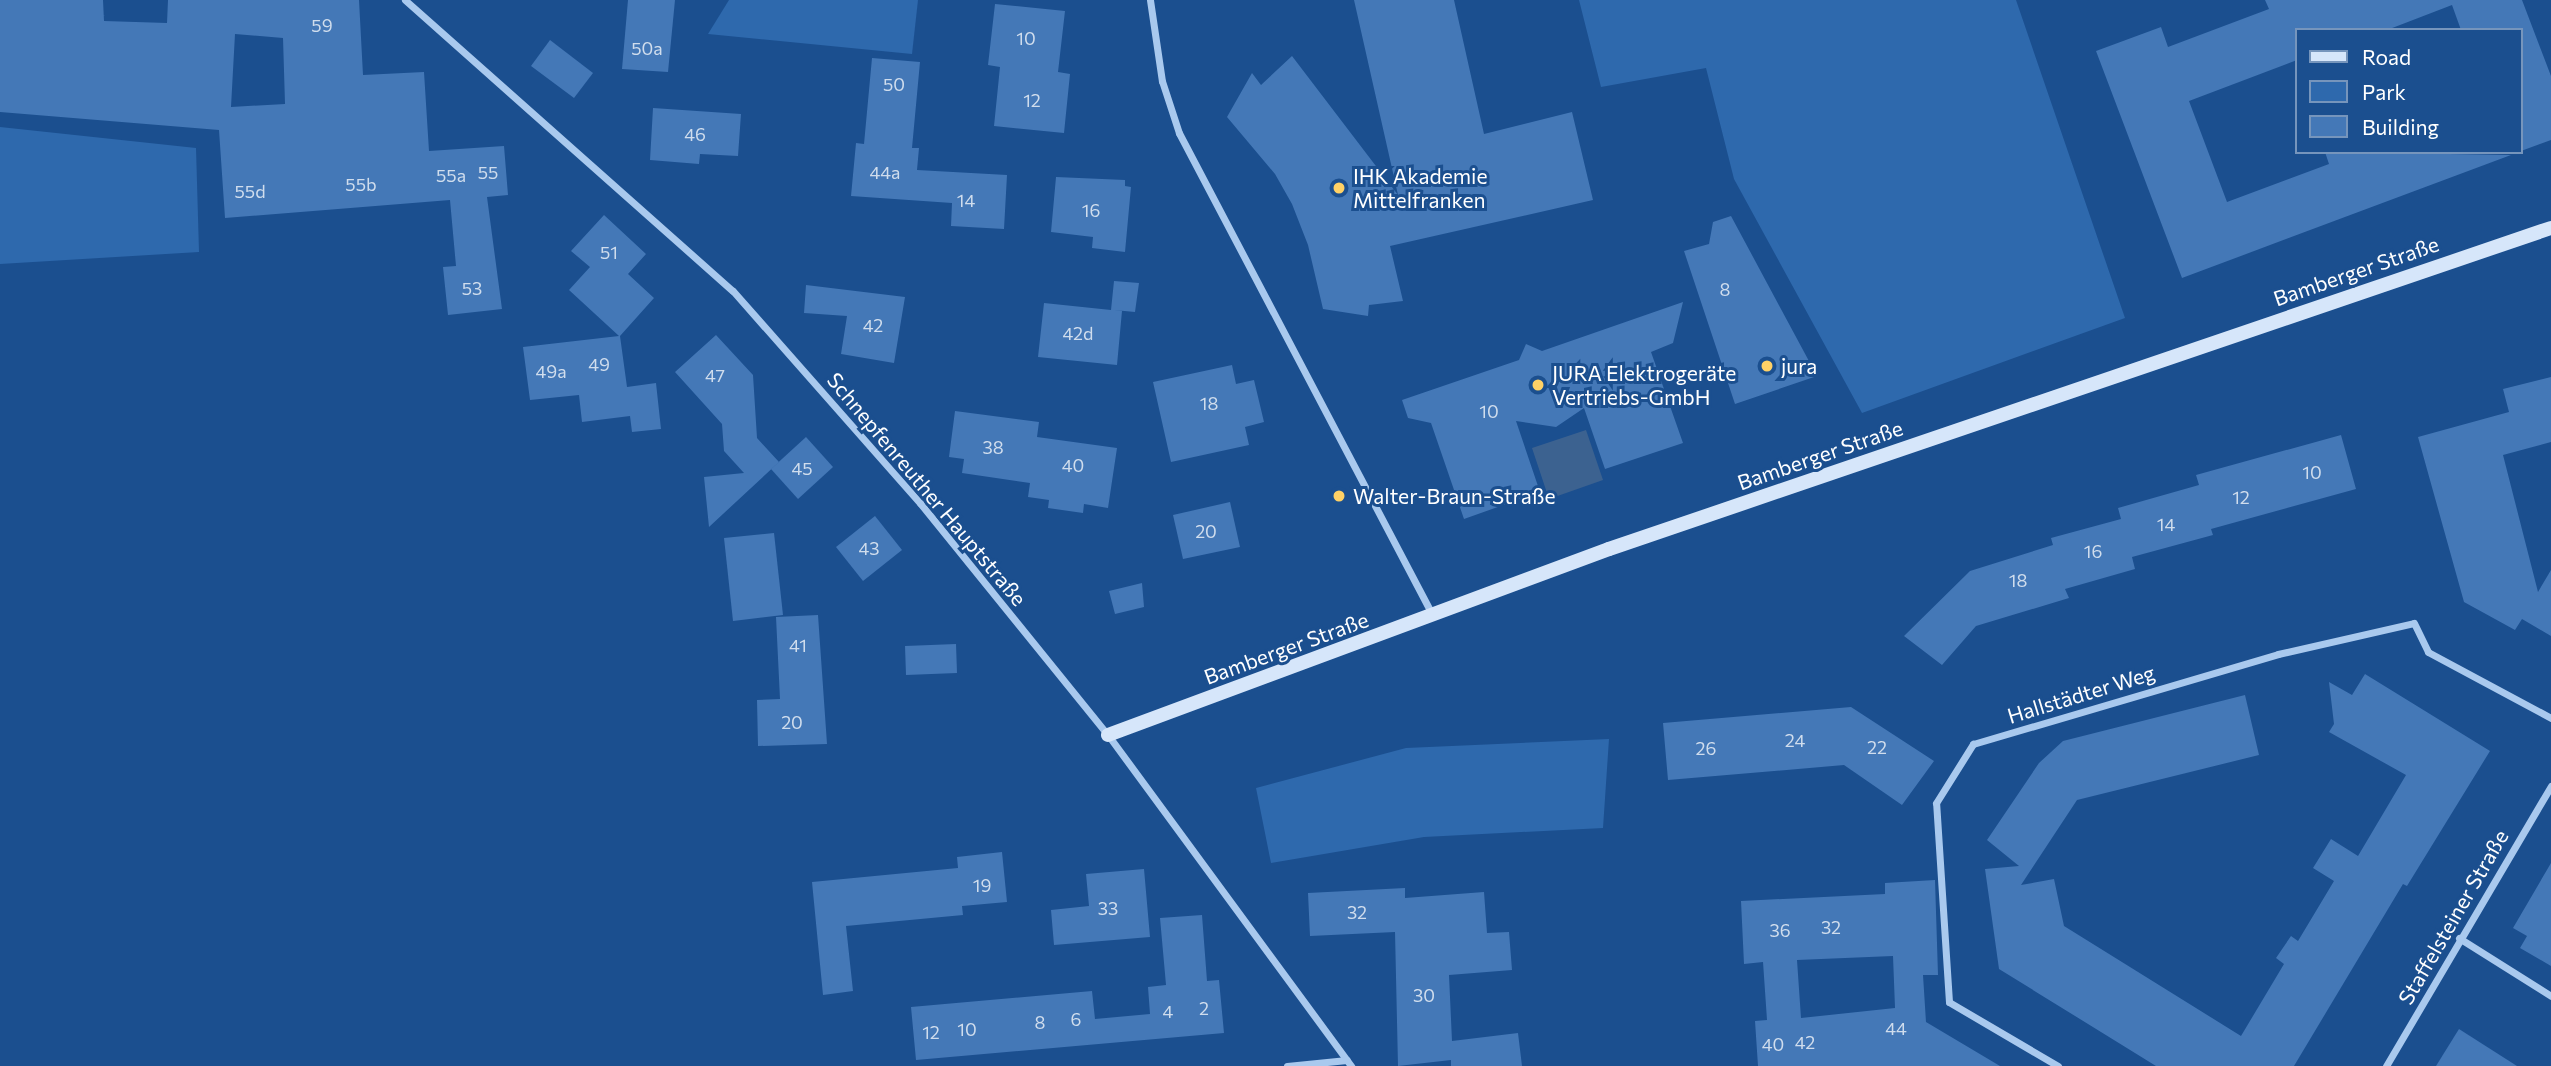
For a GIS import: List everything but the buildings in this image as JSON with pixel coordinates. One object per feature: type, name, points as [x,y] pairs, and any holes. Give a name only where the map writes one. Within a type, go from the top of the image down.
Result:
[{"type":"street","name":"Schnepfenreuther Hauptstraße","points":[[405,0],[733,290],[920,503],[1108,735],[1349,1063]]},
{"type":"street","points":[[1150,0],[1163,81],[1180,133],[1433,616]]},
{"type":"street","name":"Bamberger Straße","points":[[1108,735],[1609,549],[2551,228]]},
{"type":"street","name":"Hallstädter Weg","points":[[2058,1066],[1949,1002],[1936,803],[1973,744],[2278,654],[2414,623],[2428,652],[2551,718]]},
{"type":"street","name":"Staffelsteiner Straße","points":[[2386,1066],[2551,786]]},
{"type":"street","points":[[2459,938],[2551,996]]},
{"type":"street","points":[[1287,1066],[1349,1063]]},
{"type":"green space","points":[[729,0],[918,0],[912,54],[708,34]]},
{"type":"green space","points":[[1579,0],[2016,0],[2125,318],[1862,413],[1734,179],[1706,68],[1601,87]]},
{"type":"green space","points":[[0,127],[196,148],[199,252],[0,264]]},
{"type":"green space","points":[[1609,739],[1603,828],[1424,837],[1271,863],[1256,788],[1406,748]]},
{"type":"shaded area","points":[[1586,430],[1603,480],[1549,499],[1532,448]]},
{"type":"place","name":"IHK Akademie Mittelfranken","points":[[1339,188]]},
{"type":"place","name":"jura","points":[[1767,366]]},
{"type":"place","name":"JURA Elektrogeräte Vertriebs-GmbH","points":[[1538,385]]},
{"type":"place","name":"Walter-Braun-Straße","points":[[1339,496]]}]
